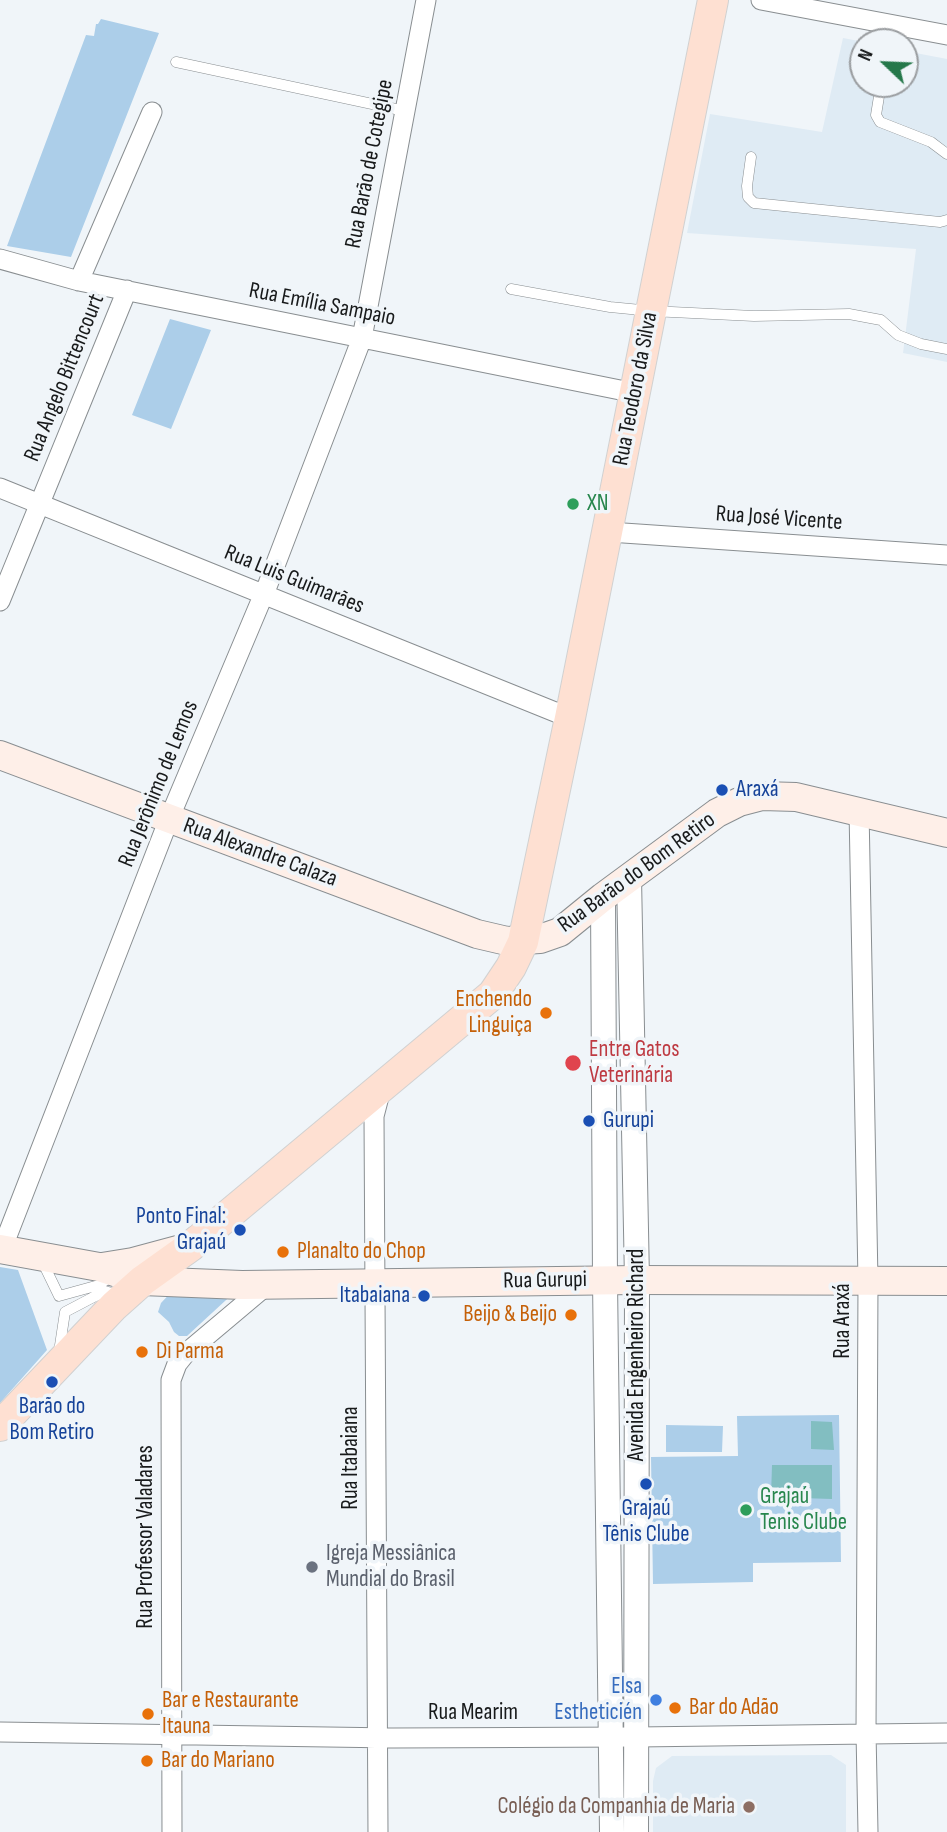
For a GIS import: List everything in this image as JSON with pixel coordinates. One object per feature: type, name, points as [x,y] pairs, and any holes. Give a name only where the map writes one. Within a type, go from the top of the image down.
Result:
[{"type":"main road","name":"Rua Teodoro da Silva","points":[[523,942],[609,532],[713,0]]},
{"type":"main road","name":"Rua Alexandre Calaza","points":[[0,755],[477,934],[498,940],[523,942]]},
{"type":"main road","name":"Rua Barão do Bom Retiro","points":[[523,942],[550,937],[560,932],[718,813],[739,802],[762,796],[796,797],[947,832]]},
{"type":"main road","points":[[1,1249],[40,1256],[120,1280],[191,1246],[493,994],[503,981],[523,942]]},
{"type":"main road","points":[[0,1426],[57,1366],[133,1262],[191,1246]]},
{"type":"main road","name":"Rua Gurupi","points":[[120,1280],[267,1285],[637,1280],[947,1281]]},
{"type":"street","name":"Rua Barão de Cotegipe","points":[[362,338],[426,0]]},
{"type":"street","points":[[761,0],[870,28]]},
{"type":"street","points":[[919,34],[947,35]]},
{"type":"street","points":[[79,281],[152,113]]},
{"type":"street","name":"Rua Emília Sampaio","points":[[0,259],[79,281],[635,393]]},
{"type":"street","name":"Rua Angelo Bittencourt","points":[[0,601],[127,290]]},
{"type":"street","name":"Rua Jerônimo de Lemos","points":[[1,1249],[169,819],[263,594],[362,338]]},
{"type":"street","name":"Rua Luis Guimarães","points":[[0,488],[570,718]]},
{"type":"street","name":"Rua José Vicente","points":[[609,532],[947,555]]},
{"type":"street","name":"Rua Araxá","points":[[859,810],[868,1281],[868,1832]]},
{"type":"street","name":"Avenida Engenheiro Richard","points":[[629,878],[637,1280],[636,1832]]},
{"type":"street","name":"Avenida Engenheiro Richard","points":[[603,897],[612,1832]]},
{"type":"street","name":"Rua Itabaiana","points":[[379,1832],[374,1116],[376,1100],[383,1086]]},
{"type":"street","name":"Rua Professor Valadares","points":[[172,1832],[171,1380],[177,1364],[185,1354],[267,1285]]},
{"type":"street","name":"Rua Mearim","points":[[0,1732],[611,1737],[947,1733]]},
{"type":"lane","points":[[176,62],[405,111]]},
{"type":"lane","points":[[879,98],[876,115],[880,122],[931,142],[947,154]]},
{"type":"lane","points":[[751,158],[747,186],[748,197],[754,204],[940,222],[947,220]]},
{"type":"lane","points":[[511,289],[651,312],[754,316],[849,314],[881,320],[898,335],[921,344],[947,349]]},
{"type":"shaded area","points":[[101,19],[159,33],[71,257],[7,246],[86,35],[94,36],[96,24]]},
{"type":"shaded area","points":[[843,38],[849,39],[849,98],[919,98],[919,54],[947,59],[947,362],[903,353],[916,249],[687,233],[710,114],[822,132]]},
{"type":"shaded area","points":[[170,319],[211,330],[171,429],[132,415]]},
{"type":"shaded area","points":[[0,1267],[18,1270],[47,1350],[0,1403]]},
{"type":"shaded area","points":[[178,1285],[238,1289],[187,1336],[179,1336],[158,1312],[161,1303]]},
{"type":"shaded area","name":"Grajaú Tenis Clube","points":[[839,1415],[841,1562],[753,1563],[753,1582],[653,1584],[651,1457],[738,1456],[737,1416]]},
{"type":"shaded area","points":[[811,1421],[832,1422],[834,1450],[811,1449]]},
{"type":"shaded area","points":[[666,1425],[723,1426],[722,1452],[666,1452]]},
{"type":"shaded area","points":[[772,1465],[832,1465],[832,1499],[771,1497]]},
{"type":"shaded area","name":"Colégio da Companhia de Maria","points":[[831,1755],[846,1765],[846,1832],[653,1832],[653,1781],[656,1768],[672,1756]]},
{"type":"place","name":"XN","points":[[573,504]]},
{"type":"place","name":"Araxá","points":[[722,790]]},
{"type":"place","name":"Enchendo Linguiça","points":[[546,1013]]},
{"type":"place","name":"Entre Gatos Veterinária","points":[[573,1063]]},
{"type":"place","name":"Gurupi","points":[[589,1121]]},
{"type":"place","name":"Ponto Final: Grajaú","points":[[240,1230]]},
{"type":"place","name":"Planalto do Chop","points":[[283,1252]]},
{"type":"place","name":"Itabaiana","points":[[424,1296]]},
{"type":"place","name":"Beijo & Beijo","points":[[571,1315]]},
{"type":"place","name":"Di Parma","points":[[142,1352]]},
{"type":"place","name":"Barão do Bom Retiro","points":[[52,1382]]},
{"type":"place","name":"Grajaú Tênis Clube","points":[[646,1484]]},
{"type":"place","name":"Grajaú Tenis Clube","points":[[746,1510]]},
{"type":"place","name":"Igreja Messiânica Mundial do Brasil","points":[[312,1567]]},
{"type":"place","name":"Elsa Estheticién","points":[[656,1700]]},
{"type":"place","name":"Bar do Adão","points":[[675,1708]]},
{"type":"place","name":"Bar e Restaurante Itauna","points":[[148,1714]]},
{"type":"place","name":"Bar do Mariano","points":[[147,1761]]},
{"type":"place","name":"Colégio da Companhia de Maria","points":[[749,1807]]}]
